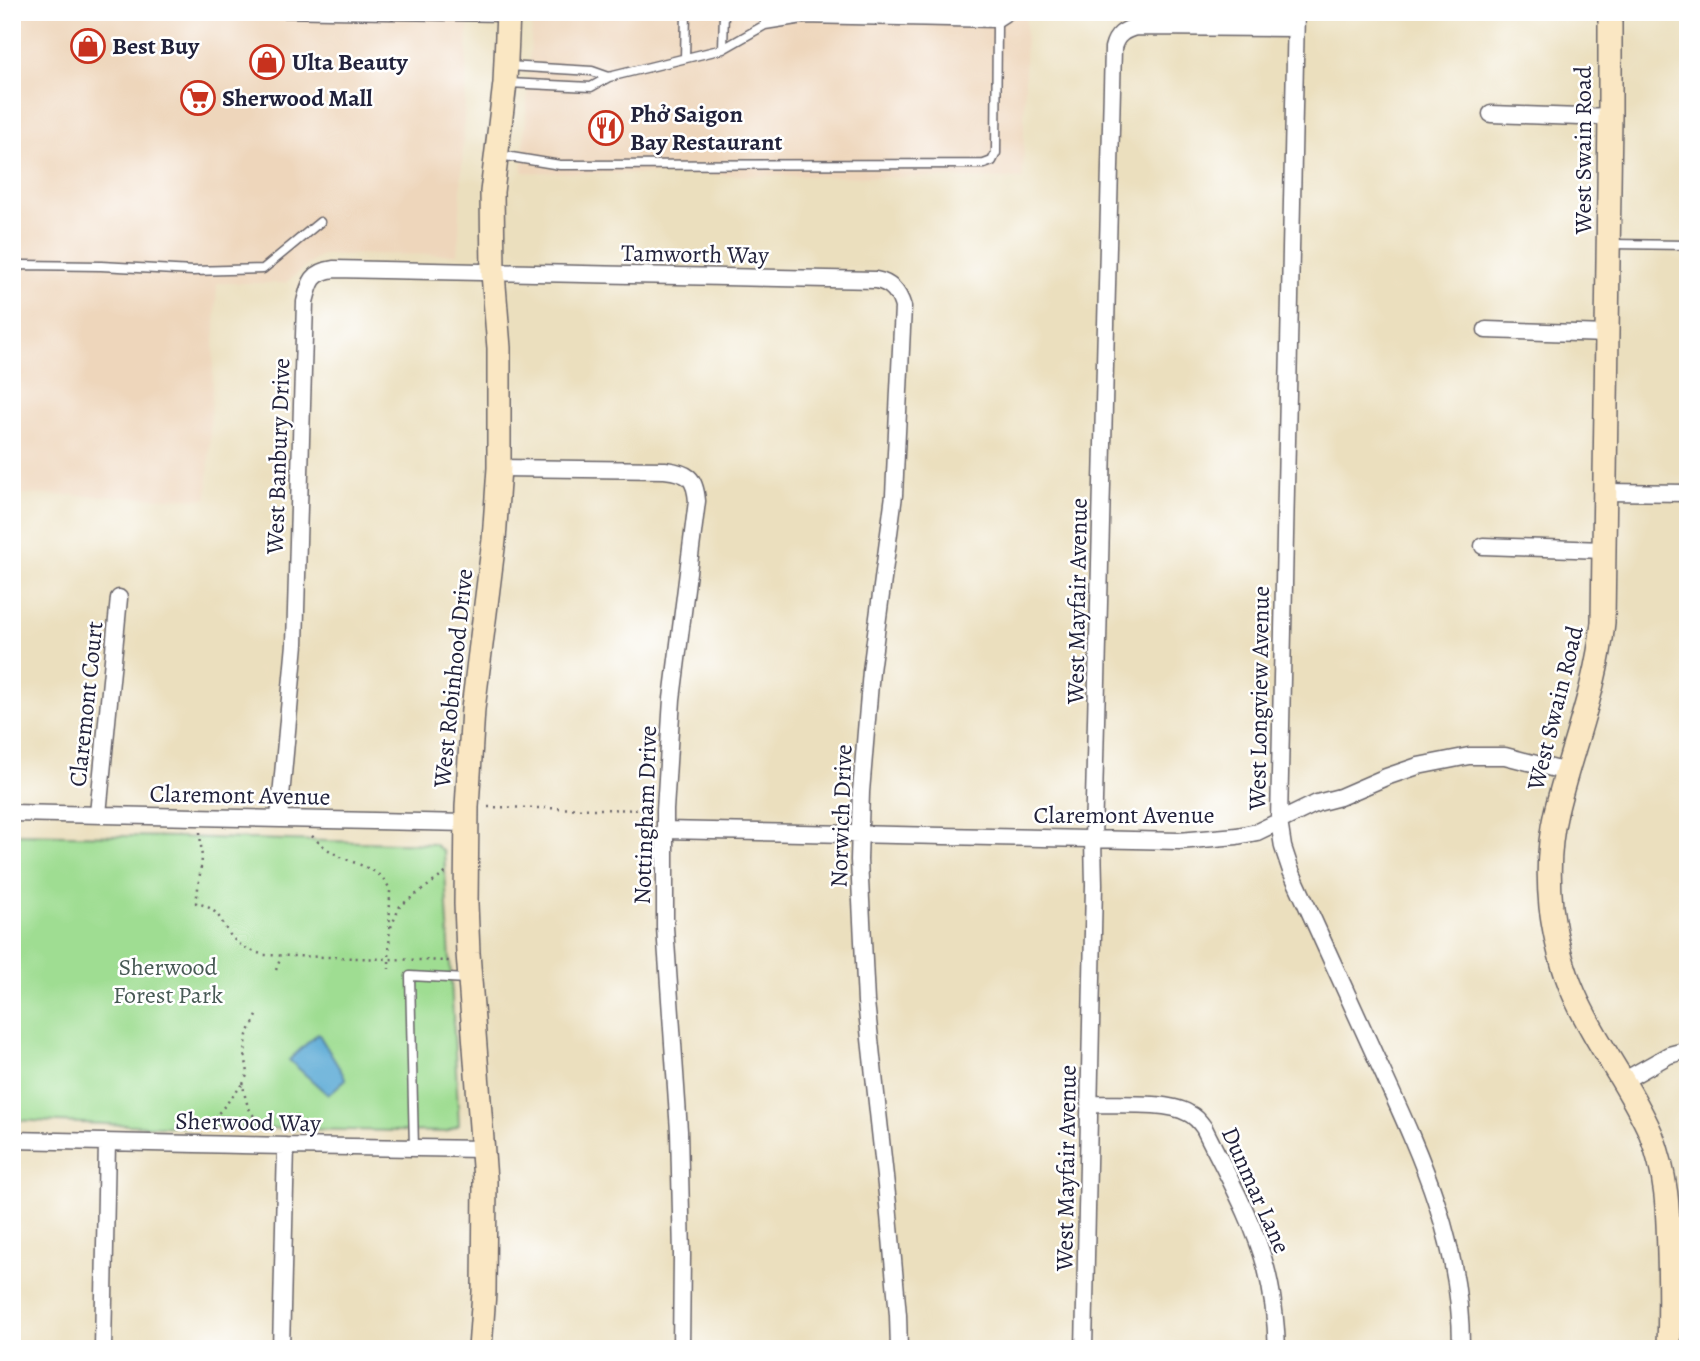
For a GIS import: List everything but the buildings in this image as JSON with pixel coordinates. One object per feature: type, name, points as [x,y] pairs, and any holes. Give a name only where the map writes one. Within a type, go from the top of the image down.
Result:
[{"type":"main road","name":"West Swain Road","points":[[1610,12],[1603,622],[1601,648],[1592,685],[1555,815],[1550,858],[1551,906],[1559,949],[1578,1003],[1638,1107],[1651,1135],[1661,1167],[1668,1203],[1678,1231],[1669,1349]]},
{"type":"main road","name":"West Robinhood Drive","points":[[480,1349],[484,1292],[485,1181],[462,970],[473,709],[494,540],[499,468],[499,348],[492,273],[492,192],[505,74],[508,15]]},
{"type":"street","name":"West Longview Avenue","points":[[1296,20],[1279,821],[1283,847],[1291,871],[1428,1176],[1447,1235],[1455,1271],[1461,1349]]},
{"type":"street","name":"West Mayfair Avenue","points":[[1084,1349],[1093,840],[1113,48],[1115,40],[1125,29],[1136,27],[1296,20]]},
{"type":"street","points":[[1491,114],[1610,116]]},
{"type":"street","name":"West Banbury Drive","points":[[279,818],[295,644],[305,302],[309,285],[314,277],[323,271],[334,269],[492,273]]},
{"type":"street","name":"Tamworth Way","points":[[492,273],[876,280],[884,281],[894,288]]},
{"type":"street","name":"Norwich Drive","points":[[894,288],[900,295],[903,307],[894,495],[871,671],[861,792],[859,860],[866,1002],[890,1218],[900,1349]]},
{"type":"street","points":[[1486,330],[1607,334]]},
{"type":"street","name":"Nottingham Drive","points":[[499,468],[665,470],[690,477],[696,486],[697,501],[672,699],[664,810],[665,927],[679,1131],[681,1349]]},
{"type":"street","points":[[1605,492],[1688,493]]},
{"type":"street","points":[[1483,546],[1604,550]]},
{"type":"street","name":"Claremont Court","points":[[98,814],[119,598]]},
{"type":"street","name":"Claremont Avenue","points":[[664,830],[1179,841],[1257,832],[1317,803],[1340,797],[1386,777],[1418,766],[1469,756],[1505,756],[1567,772]]},
{"type":"street","name":"Claremont Avenue","points":[[12,813],[279,818],[467,815]]},
{"type":"street","points":[[1623,1081],[1670,1055],[1688,1049]]},
{"type":"street","name":"Dunmar Lane","points":[[1090,1104],[1179,1109],[1197,1119],[1204,1128],[1251,1226],[1266,1268],[1276,1325],[1277,1349]]},
{"type":"street","name":"Sherwood Way","points":[[12,1140],[483,1149]]},
{"type":"street","points":[[103,1349],[107,1142]]},
{"type":"street","points":[[281,1349],[286,1146]]},
{"type":"lane","points":[[221,12],[508,15]]},
{"type":"lane","points":[[685,58],[686,12]]},
{"type":"lane","points":[[723,49],[724,12]]},
{"type":"lane","points":[[765,12],[765,25]]},
{"type":"lane","points":[[505,74],[591,87],[609,76],[723,49],[765,25],[803,16],[928,17],[996,23],[1014,12]]},
{"type":"lane","points":[[496,155],[560,165],[984,164],[992,161],[996,153],[996,23]]},
{"type":"lane","points":[[505,74],[592,71],[609,76]]},
{"type":"lane","points":[[12,275],[21,265],[193,271],[263,269],[320,222]]},
{"type":"lane","points":[[1608,244],[1688,245]]},
{"type":"lane","points":[[414,1148],[410,976],[462,970]]},
{"type":"path","points":[[467,815],[664,810]]},
{"type":"path","points":[[200,832],[202,859],[196,903],[207,905],[215,911],[228,932],[238,943],[250,950],[264,954],[389,959],[462,970]]},
{"type":"path","points":[[312,836],[336,855],[378,873],[386,881],[390,890],[389,969]]},
{"type":"path","points":[[389,930],[400,906],[452,868]]},
{"type":"path","points":[[276,970],[281,955]]},
{"type":"path","points":[[205,1129],[243,1084],[248,1073],[247,1035],[258,1012]]},
{"type":"path","points":[[243,1084],[246,1104],[254,1118],[267,1130]]},
{"type":"shaded area","points":[[12,12],[469,12],[458,254],[321,255],[285,283],[217,283],[207,499],[18,494],[12,641]]},
{"type":"shaded area","points":[[533,12],[1026,12],[1023,179],[522,172]]},
{"type":"green space","name":"Sherwood Forest Park","points":[[12,834],[434,844],[444,852],[459,1125],[446,1132],[152,1126],[12,1120]]},
{"type":"water","points":[[318,1033],[346,1079],[328,1095],[289,1060]]},
{"type":"place","name":"Best Buy","points":[[88,46]]},
{"type":"place","name":"Ulta Beauty","points":[[267,62]]},
{"type":"place","name":"Sherwood Mall","points":[[198,98]]},
{"type":"place","name":"Phở Saigon Bay Restaurant","points":[[606,128]]}]
